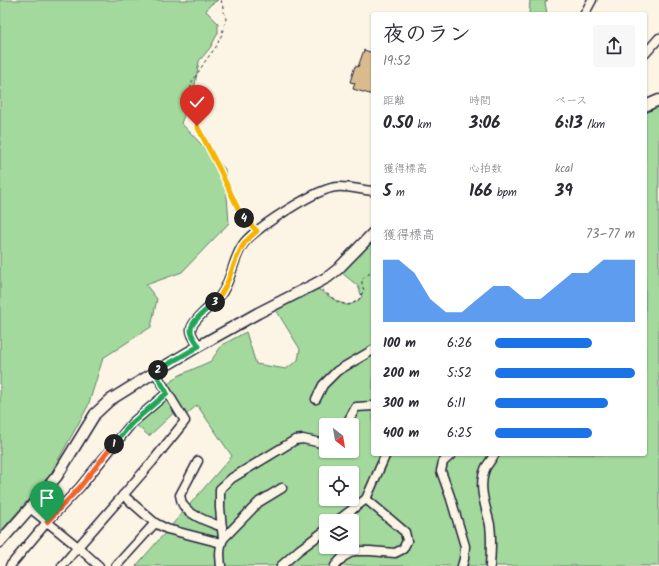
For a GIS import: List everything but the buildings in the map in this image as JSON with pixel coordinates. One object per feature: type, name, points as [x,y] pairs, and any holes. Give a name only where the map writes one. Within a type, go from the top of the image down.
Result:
[{"type":"street","points":[[586,12],[592,0]]},
{"type":"street","points":[[647,52],[659,38]]},
{"type":"street","points":[[647,105],[659,100]]},
{"type":"street","points":[[199,346],[192,336],[191,329],[194,322],[221,295],[244,244],[257,231],[277,216],[325,190],[336,187],[371,191]]},
{"type":"street","points":[[0,542],[57,476],[95,414],[110,400],[199,346],[258,313],[315,284],[338,269],[371,235]]},
{"type":"street","points":[[316,399],[323,385],[337,371],[371,351]]},
{"type":"street","points":[[62,566],[152,462],[185,421],[155,372]]},
{"type":"street","points":[[10,566],[47,522],[80,487],[132,423],[167,393]]},
{"type":"street","points":[[350,418],[356,407],[371,406]]},
{"type":"street","points":[[221,566],[220,555],[222,527],[220,489],[232,478],[295,440],[303,439],[319,442]]},
{"type":"street","points":[[346,514],[366,499],[385,456]]},
{"type":"street","points":[[450,456],[443,462],[441,471],[451,499],[464,546],[464,559],[462,566]]},
{"type":"street","points":[[490,566],[492,546],[482,485],[484,473],[494,456]]},
{"type":"street","points":[[198,460],[180,495],[182,503],[186,510],[201,519],[222,527]]},
{"type":"street","points":[[222,541],[259,502],[282,488]]},
{"type":"street","points":[[123,495],[155,522],[167,529],[222,541]]},
{"type":"street","points":[[335,566],[343,557],[354,551],[395,553],[403,549],[407,541],[405,532],[366,499]]},
{"type":"street","points":[[30,508],[78,547],[98,566]]},
{"type":"street","points":[[116,566],[155,522]]},
{"type":"street","points":[[281,566],[319,535]]},
{"type":"path","points":[[221,0],[226,19],[222,34],[216,47],[192,82],[190,95],[191,108],[197,126],[240,213],[257,231]]},
{"type":"path","points":[[315,284],[338,302],[348,305],[358,301],[364,290],[362,279],[371,272]]},
{"type":"green space","points":[[0,0],[218,0],[210,5],[206,11],[218,23],[218,33],[210,48],[199,61],[194,91],[181,123],[225,169],[229,223],[182,272],[146,285],[157,299],[151,327],[103,358],[88,406],[50,475],[0,532]]},
{"type":"green space","points":[[530,0],[548,0],[545,2],[547,12],[529,12]]},
{"type":"green space","points":[[659,105],[659,566],[136,566],[232,456],[197,405],[186,415],[180,407],[149,436],[135,424],[171,391],[167,385],[178,376],[211,361],[222,345],[246,332],[256,364],[286,369],[298,360],[300,349],[276,310],[318,289],[338,301],[349,305],[355,303],[362,297],[358,286],[342,273],[371,241],[371,456],[647,456],[647,113]]},
{"type":"route","points":[[47,522],[80,487],[132,423],[167,393],[155,372],[199,346],[192,336],[191,329],[194,322],[221,295],[244,244],[257,231],[240,213],[197,126]]}]
